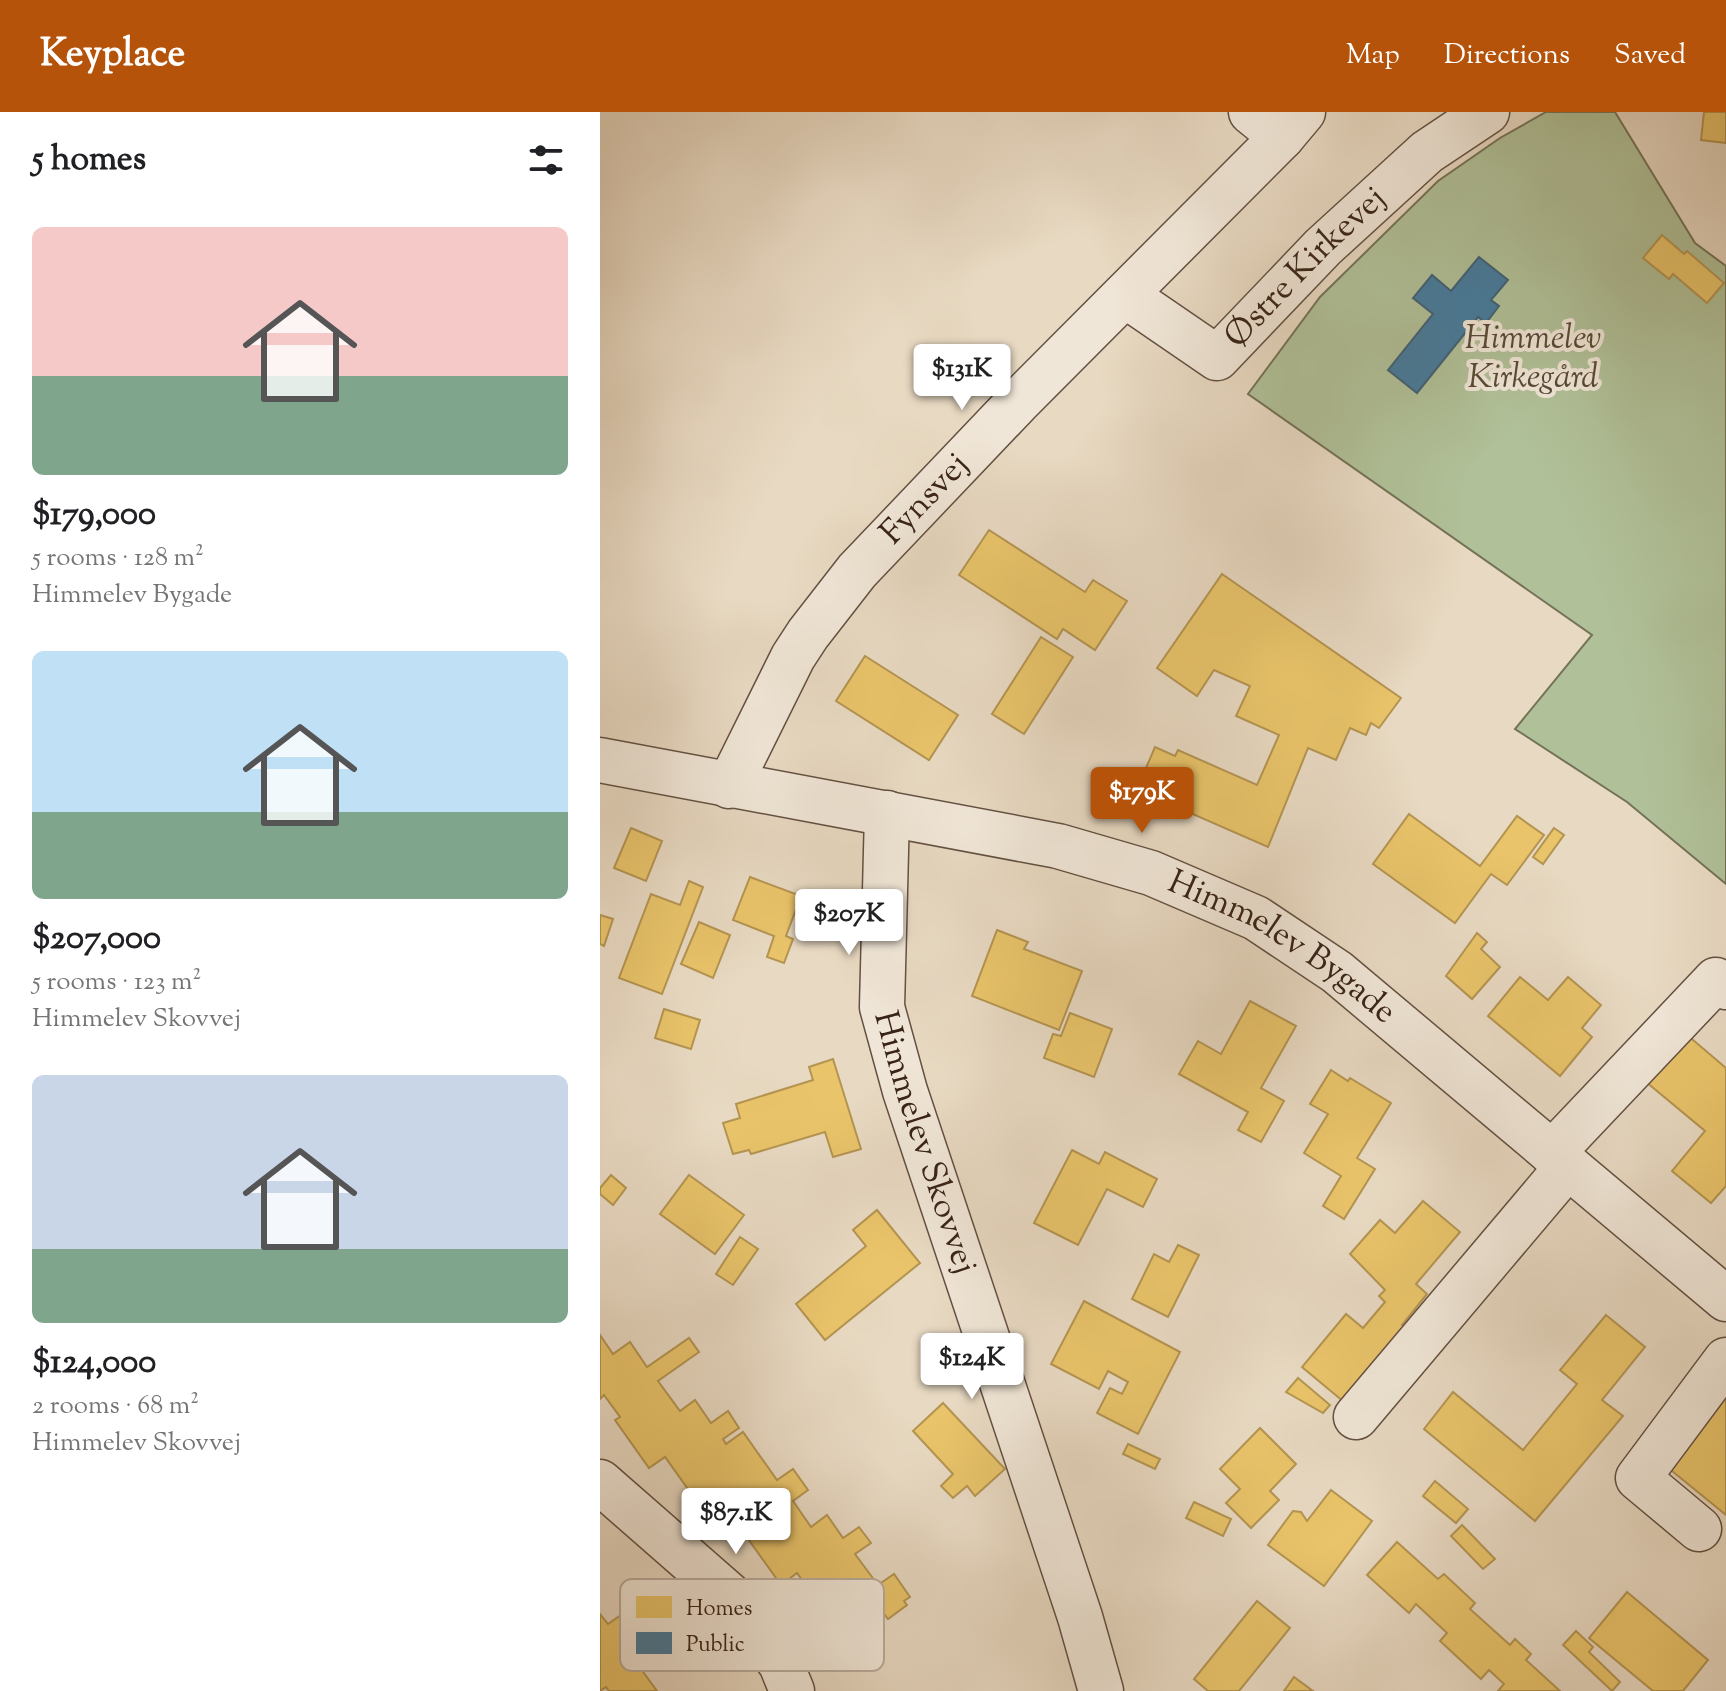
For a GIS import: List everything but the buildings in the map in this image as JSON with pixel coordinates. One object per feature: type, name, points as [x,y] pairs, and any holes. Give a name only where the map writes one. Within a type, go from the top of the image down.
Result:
[{"type":"street","name":"Østre Kirkevej","points":[[1125,295],[1217,358],[1323,247],[1415,163],[1487,112]]},
{"type":"street","name":"Fynsvej","points":[[729,786],[793,657],[831,602],[1017,403],[1125,295],[1279,120]]},
{"type":"street","name":"Himmelev Bygade","points":[[600,760],[1058,846],[1151,873],[1256,918],[1337,972],[1726,1299]]},
{"type":"street","name":"Himmelev Skovvej","points":[[887,813],[882,1007],[905,1091],[1080,1617],[1101,1691]]},
{"type":"street","points":[[1356,1417],[1560,1160],[1716,980],[1726,987]]},
{"type":"street","points":[[1699,1529],[1638,1478],[1726,1360]]},
{"type":"street","points":[[600,1482],[711,1579]]},
{"type":"street","points":[[784,1671],[792,1691]]},
{"type":"green space","name":"Himmelev Kirkegård","points":[[1546,112],[1615,112],[1695,243],[1726,266],[1726,884],[1627,802],[1515,729],[1592,635],[1248,394],[1320,297],[1438,181],[1500,138]]}]
